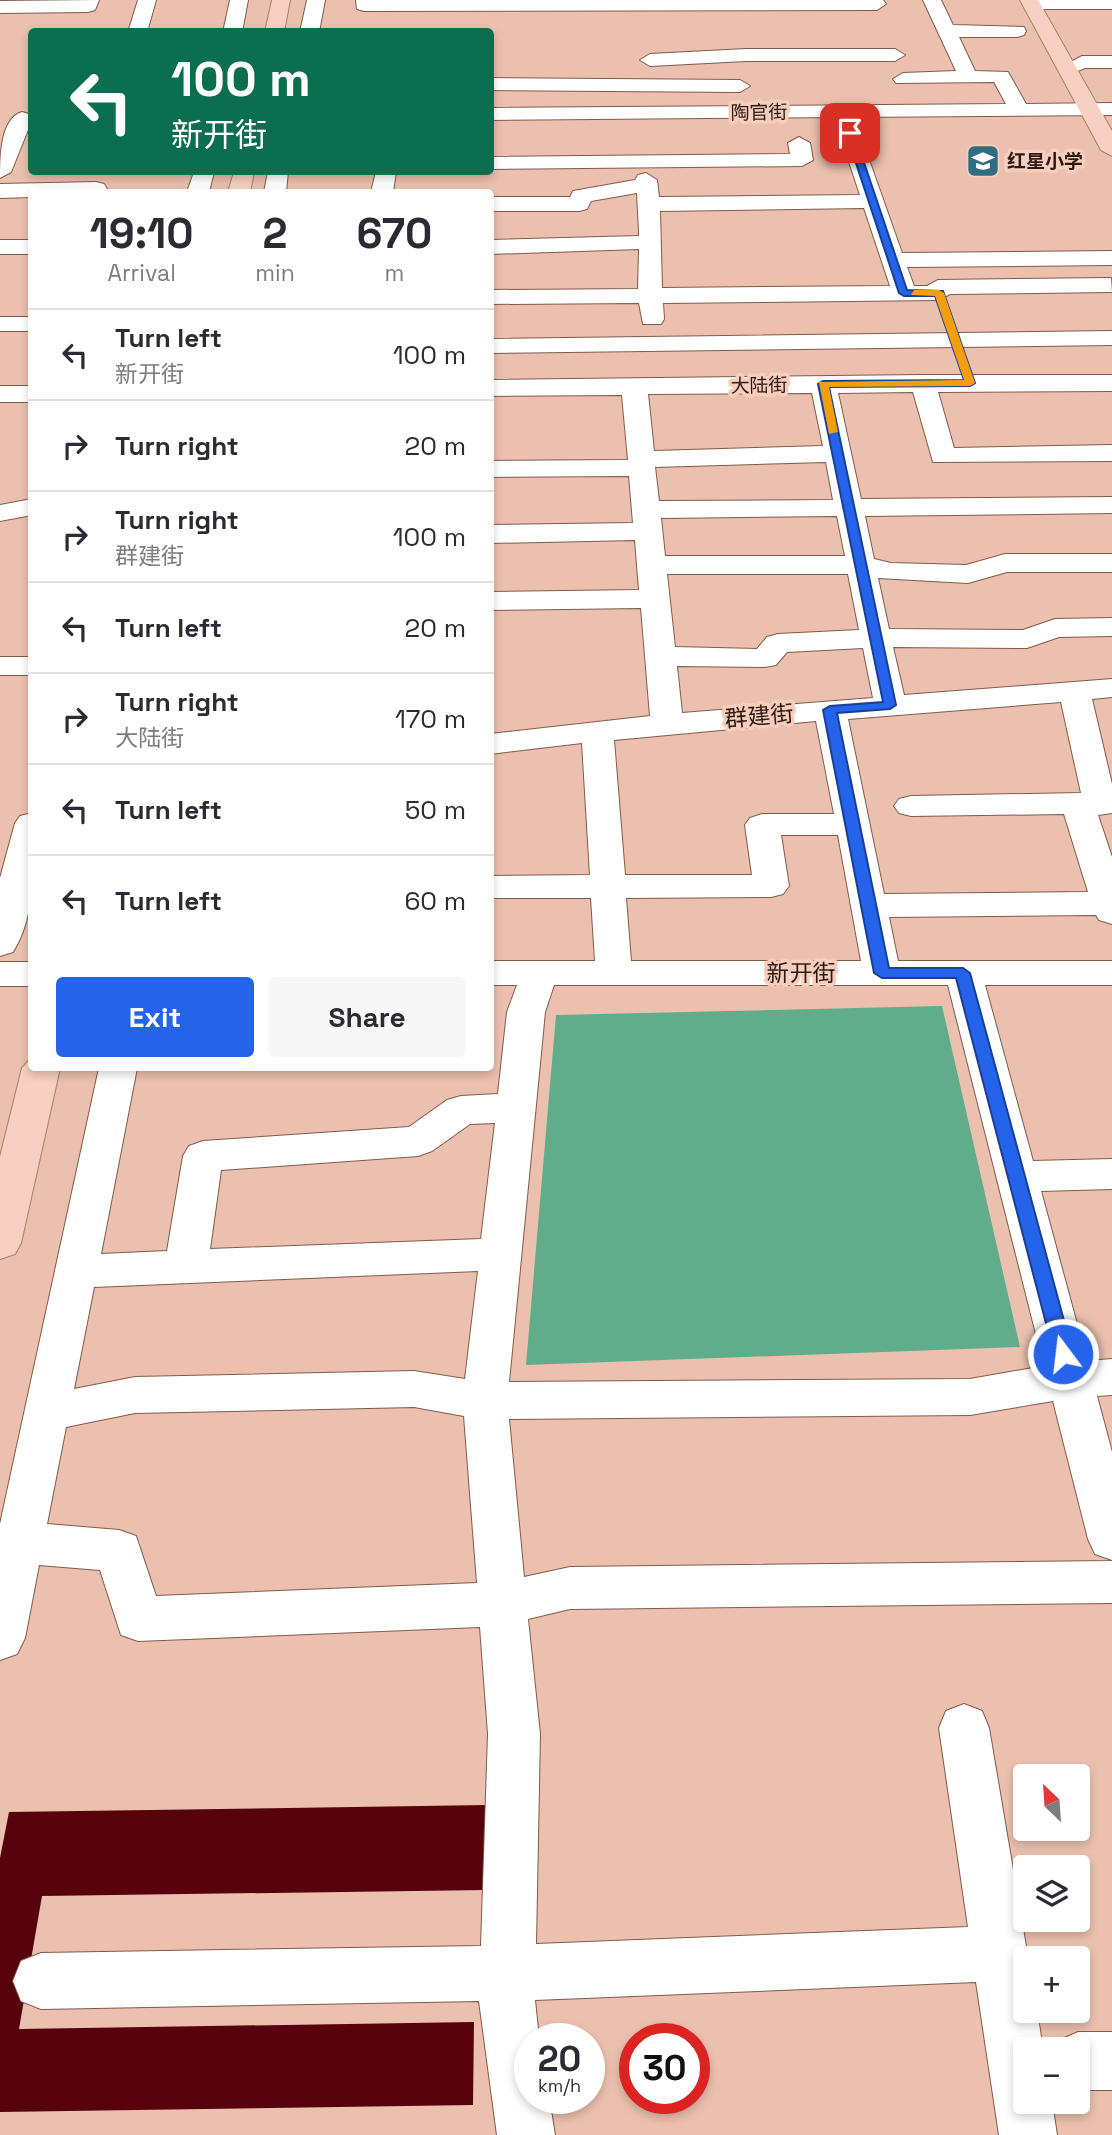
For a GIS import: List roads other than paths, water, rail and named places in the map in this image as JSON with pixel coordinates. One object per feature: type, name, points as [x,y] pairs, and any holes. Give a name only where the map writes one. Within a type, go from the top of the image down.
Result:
[{"type":"main road","points":[[275,28],[281,0]]},
{"type":"main road","points":[[1030,2],[1112,150]]},
{"type":"main road","points":[[0,1243],[40,1071]]},
{"type":"street","points":[[0,7],[88,6],[90,0]]},
{"type":"street","points":[[138,28],[147,0]]},
{"type":"street","points":[[233,28],[239,0]]},
{"type":"street","points":[[310,28],[316,0]]},
{"type":"street","points":[[365,0],[364,5],[487,8],[708,2],[876,2],[915,110]]},
{"type":"street","points":[[932,0],[968,77]]},
{"type":"street","points":[[708,2],[728,112]]},
{"type":"street","points":[[1030,2],[1112,3]]},
{"type":"street","points":[[947,31],[1017,31]]},
{"type":"street","points":[[625,60],[715,41],[890,42]]},
{"type":"street","points":[[1068,69],[1082,62],[1112,62]]},
{"type":"street","points":[[879,84],[1002,76],[1019,110]]},
{"type":"street","points":[[494,84],[762,85]]},
{"type":"street","name":"陶官街","points":[[494,114],[1112,109]]},
{"type":"street","points":[[842,111],[904,293]]},
{"type":"street","points":[[634,113],[647,184],[649,294],[655,346],[646,386],[641,463],[667,724]]},
{"type":"street","points":[[0,119],[27,118],[0,175],[96,188]]},
{"type":"street","points":[[494,204],[579,204],[581,196],[802,160],[799,143]]},
{"type":"street","points":[[494,164],[647,184],[819,192],[873,201]]},
{"type":"street","points":[[494,247],[534,248],[649,242]]},
{"type":"street","points":[[0,247],[28,247]]},
{"type":"street","points":[[892,260],[1112,258]]},
{"type":"street","points":[[928,259],[970,383]]},
{"type":"street","points":[[494,297],[904,293],[1111,285]]},
{"type":"street","points":[[0,324],[28,324]]},
{"type":"street","points":[[494,346],[1112,338]]},
{"type":"street","points":[[0,378],[28,378]]},
{"type":"street","points":[[923,383],[943,456],[1112,453]]},
{"type":"street","name":"大陆街","points":[[494,388],[1112,383]]},
{"type":"street","points":[[823,384],[890,705]]},
{"type":"street","points":[[0,394],[28,394]]},
{"type":"street","points":[[494,469],[838,454]]},
{"type":"street","points":[[494,534],[849,507],[1112,505]]},
{"type":"street","points":[[0,513],[28,508]]},
{"type":"street","points":[[651,565],[861,565],[891,572],[968,574],[1005,563],[1112,563]]},
{"type":"street","points":[[494,601],[655,599]]},
{"type":"street","points":[[660,656],[765,658],[778,643],[876,638],[1027,639],[1055,628],[1112,627]]},
{"type":"street","points":[[0,666],[28,667]]},
{"type":"street","name":"群建街","points":[[494,744],[667,724],[1112,688]]},
{"type":"street","points":[[1074,689],[1102,803]]},
{"type":"street","points":[[830,710],[882,973]]},
{"type":"street","points":[[597,732],[614,973]]},
{"type":"street","points":[[911,806],[1102,803]]},
{"type":"street","points":[[869,906],[1111,906],[1082,814],[1102,803]]},
{"type":"street","points":[[494,887],[771,886],[762,825],[852,824]]},
{"type":"street","points":[[0,944],[28,838]]},
{"type":"street","name":"新开街","points":[[494,973],[1112,973]]},
{"type":"street","points":[[526,2135],[507,2014],[514,1734],[485,1401],[526,1012],[540,973]]},
{"type":"street","points":[[963,973],[1016,1177],[1091,1379],[1112,1539]]},
{"type":"street","points":[[0,974],[28,974]]},
{"type":"street","points":[[0,1638],[117,1071]]},
{"type":"street","points":[[186,1267],[203,1156],[418,1142],[461,1110],[515,1108]]},
{"type":"street","points":[[1016,1177],[1112,1174]]},
{"type":"street","points":[[75,1271],[500,1254]]},
{"type":"street","points":[[46,1413],[135,1395],[414,1389],[485,1401],[970,1397],[1091,1379]]},
{"type":"street","points":[[19,1543],[120,1551],[138,1619],[502,1604],[570,1588],[1112,1581]]},
{"type":"street","points":[[964,1728],[998,1953],[1016,2037]]},
{"type":"street","points":[[41,1981],[509,1973],[869,1961],[998,1953]]},
{"type":"street","points":[[1090,2061],[1112,2061]]},
{"type":"street","points":[[1026,2114],[1028,2135]]},
{"type":"place","name":"红星小学","points":[[983,161]]}]
